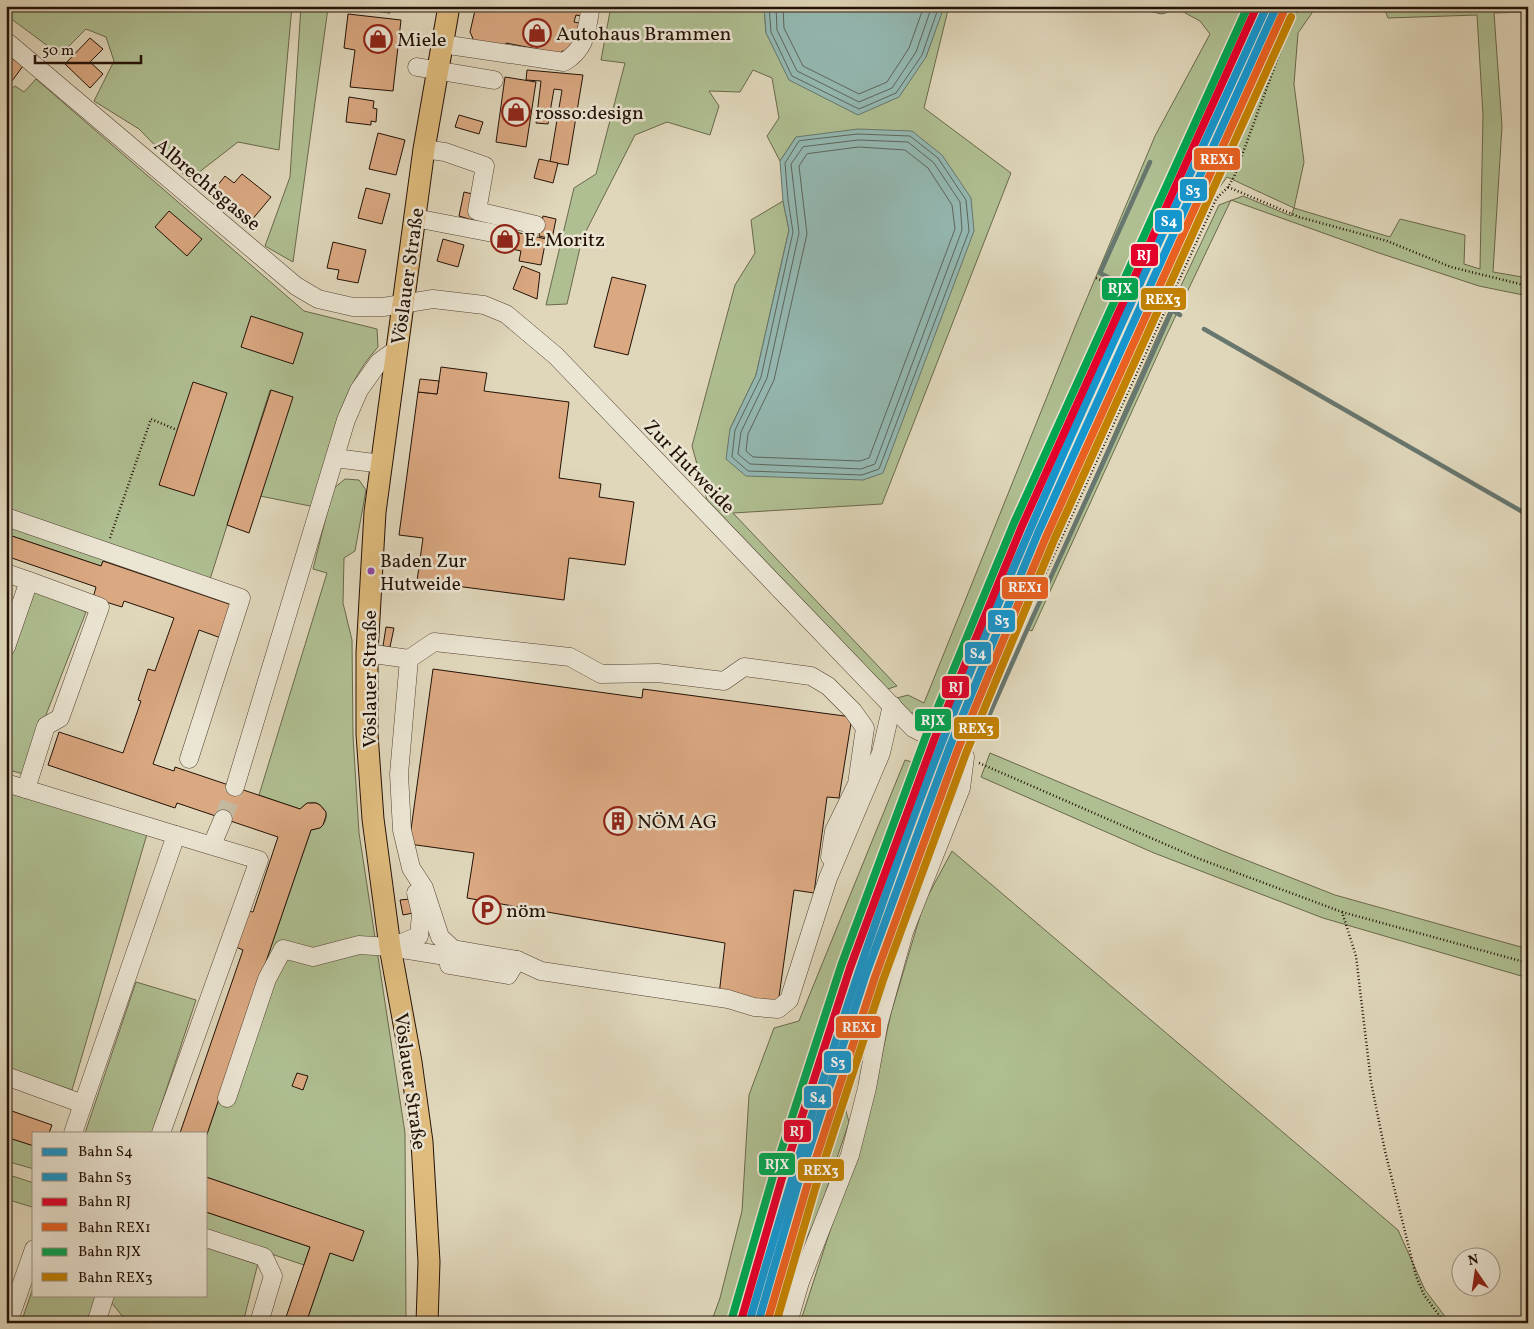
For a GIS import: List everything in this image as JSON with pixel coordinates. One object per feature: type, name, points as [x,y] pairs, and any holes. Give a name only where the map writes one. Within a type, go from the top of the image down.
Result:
[{"type":"main road","name":"Vöslauer Straße","points":[[427,1323],[429,1262],[422,1142],[411,1062],[390,947],[373,819],[367,734],[367,653],[374,532],[424,150],[427,68],[442,44],[449,6]]},
{"type":"street","points":[[442,44],[564,62],[573,56],[585,40],[590,6]]},
{"type":"street","name":"Albrechtsgasse","points":[[6,41],[296,286],[318,300],[353,307],[383,307],[403,304]]},
{"type":"street","points":[[427,68],[494,80]]},
{"type":"street","points":[[424,150],[445,152],[485,166],[477,211],[536,225]]},
{"type":"street","points":[[415,218],[498,234]]},
{"type":"street","name":"Zur Hutweide","points":[[403,304],[433,300],[484,305],[506,314],[556,356],[913,728],[965,757]]},
{"type":"street","points":[[235,787],[346,420],[359,390],[379,362],[397,349]]},
{"type":"street","points":[[334,458],[382,464]]},
{"type":"street","points":[[6,517],[241,598],[189,759]]},
{"type":"street","points":[[6,573],[100,607],[60,718],[46,726],[26,789]]},
{"type":"street","points":[[6,647],[29,581]]},
{"type":"street","points":[[367,653],[409,659],[434,642],[570,658],[601,674],[658,673],[724,681],[744,667],[811,676],[828,686],[853,711],[865,728],[857,784],[834,831],[828,878]]},
{"type":"street","points":[[227,1098],[267,979],[283,949],[313,957],[359,945],[390,947],[419,936],[421,914],[402,830],[399,774],[409,659]]},
{"type":"street","points":[[411,868],[424,888],[440,937],[452,949],[518,960],[541,971],[728,999],[754,1007],[778,1009],[789,1000],[828,878],[881,753],[892,705]]},
{"type":"street","points":[[788,1323],[800,1282],[850,1155],[867,1088],[879,1022],[904,932],[960,788],[965,757]]},
{"type":"street","points":[[6,783],[259,860],[162,1132]]},
{"type":"street","points":[[212,845],[223,818]]},
{"type":"street","points":[[73,1132],[176,835]]},
{"type":"street","points":[[390,947],[412,959],[508,974],[518,960]]},
{"type":"street","points":[[6,1076],[83,1104]]},
{"type":"street","points":[[208,1239],[264,1257],[274,1276],[259,1323]]},
{"type":"street","points":[[8,1323],[32,1254]]},
{"type":"street","points":[[96,1323],[106,1296]]},
{"type":"path","points":[[1300,6],[1292,22],[1234,177],[1228,187],[1216,199],[1021,628],[965,757],[1198,858],[1342,912],[1528,963]]},
{"type":"path","points":[[1228,187],[1298,216],[1387,241],[1451,267],[1528,286]]},
{"type":"path","points":[[1096,278],[1118,287]]},
{"type":"path","points":[[1144,298],[1167,308]]},
{"type":"path","points":[[105,551],[151,419],[177,430]]},
{"type":"path","points":[[1342,912],[1356,956],[1371,1082],[1416,1276],[1424,1295],[1445,1323]]},
{"type":"green space","points":[[6,6],[292,6],[279,150],[238,142],[189,180],[139,129],[94,101],[114,61],[106,37],[86,29],[60,55],[6,15]]},
{"type":"green space","points":[[301,6],[328,6],[328,8],[293,262],[265,246],[290,177]]},
{"type":"green space","points":[[611,6],[764,6],[766,33],[926,57],[943,6],[949,6],[924,108],[1011,173],[882,504],[733,513],[897,686],[888,689],[707,500],[692,446],[735,285],[755,253],[751,220],[783,201],[789,230],[756,375],[730,429],[863,480],[796,137],[780,161],[767,136],[779,118],[772,78],[753,70],[740,92],[709,91],[719,106],[710,135],[667,122],[635,135],[582,239],[567,304],[546,305],[574,188],[596,174],[625,63],[601,60]]},
{"type":"green space","points":[[1123,6],[1251,6],[1017,523],[941,708],[911,713],[897,698],[908,695],[924,703],[1077,322],[1155,136],[1210,34],[1200,21],[1178,9],[1162,14]]},
{"type":"green space","points":[[1282,6],[1528,6],[1528,12],[1494,13],[1502,126],[1493,272],[1528,278],[1528,296],[1479,286],[1379,253],[1232,200],[1243,196],[1291,216],[1294,208],[1227,177],[1210,200],[1110,410],[1017,615],[1007,611],[1200,176],[1209,169]],"holes":[[[1314,10],[1385,10],[1388,18],[1477,15],[1483,115],[1480,269],[1464,264],[1465,235],[1400,219],[1390,237],[1294,208],[1304,162],[1294,84],[1298,33]]]},
{"type":"green space","points":[[36,79],[304,311],[377,329],[378,347],[364,364],[353,383],[336,422],[315,507],[260,496],[292,397],[270,390],[205,595],[103,561],[101,566],[6,534],[6,111],[10,90],[15,86],[24,92]]},
{"type":"green space","points":[[1231,201],[1168,332],[1032,631],[1027,629],[1156,339],[1219,205]]},
{"type":"green space","points":[[345,479],[359,480],[366,490],[355,551],[344,558],[343,603],[352,640],[353,736],[359,833],[405,1133],[406,1323],[306,1323],[330,1253],[353,1261],[363,1231],[208,1178],[208,1132],[311,830],[320,827],[325,822],[324,810],[314,802],[307,803],[300,809],[259,795],[327,573],[313,569],[333,489]]},
{"type":"green space","points":[[34,590],[86,612],[23,774],[6,769],[6,666]]},
{"type":"green space","points":[[990,753],[1223,851],[1335,895],[1528,949],[1528,978],[1323,918],[1154,853],[981,777]]},
{"type":"green space","points":[[905,760],[916,763],[812,1047],[730,1323],[711,1323],[720,1298],[742,1211],[749,1095],[774,1028],[799,1021]]},
{"type":"green space","points":[[936,785],[947,786],[935,816],[844,1104],[849,1122],[819,1212],[788,1278],[776,1323],[759,1323],[794,1204]]},
{"type":"green space","points":[[6,792],[147,834],[72,1090],[6,1067]]},
{"type":"green space","points":[[952,851],[1398,1230],[1425,1290],[1450,1323],[800,1323],[841,1197],[878,1073],[891,1013],[924,903]]},
{"type":"green space","points":[[136,982],[196,1000],[152,1132],[85,1132]]},
{"type":"green space","points":[[6,1137],[32,1145],[32,1168],[6,1161]]},
{"type":"green space","points":[[6,1174],[32,1182],[32,1207],[6,1199]]},
{"type":"green space","points":[[208,1213],[310,1247],[304,1265],[208,1233]]},
{"type":"green space","points":[[208,1246],[258,1263],[243,1323],[128,1323],[111,1302],[114,1296],[208,1296]]},
{"type":"green space","points":[[32,1291],[32,1296],[98,1296],[88,1323],[21,1323]]},
{"type":"water","points":[[764,6],[944,7],[926,57],[899,97],[858,115],[789,80],[766,33]]},
{"type":"water","points":[[858,129],[912,131],[942,155],[971,198],[974,231],[883,473],[863,480],[746,476],[726,459],[730,429],[756,375],[789,230],[783,201],[780,161],[796,137]]},
{"type":"building","points":[[358,6],[391,6],[390,13],[358,9]]},
{"type":"building","points":[[476,6],[584,6],[581,16],[576,15],[574,22],[579,23],[573,49],[567,52],[562,51],[562,54],[506,43],[505,47],[474,41],[470,32]]},
{"type":"building","points":[[348,14],[401,20],[393,91],[350,87],[355,50],[344,48]]},
{"type":"building","points":[[90,38],[103,49],[90,62],[103,74],[90,88],[65,64]]},
{"type":"building","points":[[6,54],[23,66],[12,81],[6,77]]},
{"type":"building","points":[[527,70],[583,75],[568,165],[550,162],[562,90],[554,89],[548,124],[536,123],[541,81],[526,80]]},
{"type":"building","name":"rosso:design","points":[[505,77],[536,82],[526,147],[496,142]]},
{"type":"building","points":[[349,97],[374,101],[373,108],[377,109],[376,122],[371,121],[371,125],[346,122]]},
{"type":"building","points":[[459,115],[483,122],[479,134],[455,127]]},
{"type":"building","points":[[378,133],[405,140],[396,175],[369,169]]},
{"type":"building","points":[[539,159],[558,163],[553,183],[534,178]]},
{"type":"building","points":[[242,174],[271,197],[251,221],[213,191],[225,176],[234,183]]},
{"type":"building","points":[[366,188],[390,194],[382,224],[358,218]]},
{"type":"building","points":[[464,192],[477,195],[472,220],[459,216]]},
{"type":"building","points":[[169,211],[202,239],[187,256],[155,227]]},
{"type":"building","points":[[543,216],[556,219],[552,239],[539,236]]},
{"type":"building","points":[[515,232],[546,239],[541,265],[519,261],[521,251],[512,249]]},
{"type":"building","points":[[443,239],[464,245],[458,267],[437,261]]},
{"type":"building","points":[[333,242],[366,250],[358,283],[337,279],[339,270],[327,268]]},
{"type":"building","points":[[522,266],[540,273],[537,299],[513,289]]},
{"type":"building","points":[[612,277],[646,285],[628,355],[594,347]]},
{"type":"building","points":[[251,316],[303,333],[293,364],[241,347]]},
{"type":"building","points":[[441,367],[487,373],[484,391],[569,402],[559,478],[601,484],[599,497],[634,502],[625,565],[569,558],[564,600],[417,581],[423,538],[399,535],[418,392],[437,394]]},
{"type":"building","points":[[420,379],[439,381],[437,394],[418,392]]},
{"type":"building","points":[[193,382],[227,393],[194,496],[159,485]]},
{"type":"building","points":[[271,390],[293,397],[249,533],[227,525]]},
{"type":"building","points":[[6,534],[101,566],[103,561],[232,605],[221,638],[199,630],[153,764],[174,771],[175,767],[300,809],[307,803],[316,803],[326,812],[323,825],[320,828],[311,830],[208,1132],[180,1132],[243,950],[236,947],[248,911],[253,912],[278,837],[177,803],[175,808],[48,765],[59,732],[123,753],[141,701],[138,700],[148,669],[155,671],[174,618],[124,601],[122,607],[93,598],[96,587],[6,556]]},
{"type":"building","points":[[386,627],[394,628],[390,647],[383,646]]},
{"type":"building","name":"NÖM AG","points":[[433,669],[642,698],[643,689],[852,717],[839,798],[827,797],[814,893],[794,890],[778,1004],[719,995],[725,943],[467,898],[474,853],[409,844]]},
{"type":"building","points":[[410,899],[413,913],[403,915],[400,900]]},
{"type":"building","points":[[297,1073],[308,1076],[303,1090],[292,1086]]},
{"type":"building","points":[[6,1109],[52,1125],[49,1132],[32,1132],[32,1145],[6,1137]]},
{"type":"building","points":[[208,1178],[364,1231],[353,1261],[330,1253],[306,1323],[284,1323],[310,1247],[208,1213]]},
{"type":"waterway","points":[[1119,283],[1100,273],[1150,162]]},
{"type":"waterway","points":[[1145,296],[1156,302]]},
{"type":"waterway","points":[[982,732],[1172,310],[1180,315]]},
{"type":"waterway","points":[[1204,329],[1528,515]]},
{"type":"tunnel","points":[[223,819],[235,787]]},
{"type":"rail line","name":"RJX","points":[[732,1318],[773,1176],[841,966],[926,736],[1014,523],[1248,6]]},
{"type":"rail line","name":"RJ","points":[[741,1321],[782,1178],[850,968],[934,740],[1022,526],[1257,6]]},
{"type":"rail line","name":"S4","points":[[749,1323],[839,1030],[889,885],[942,742],[1059,464],[1267,6]]},
{"type":"rail line","name":"S3","points":[[758,1323],[798,1184],[866,974],[950,746],[1038,533],[1275,10]]},
{"type":"rail line","name":"REX1","points":[[767,1323],[807,1186],[875,977],[958,749],[1046,537],[1283,13]]},
{"type":"rail line","name":"REX3","points":[[776,1323],[815,1189],[883,980],[966,753],[1054,540],[1291,17]]},
{"type":"place","name":"Autohaus Brammen","points":[[537,33]]},
{"type":"place","name":"Miele","points":[[378,39]]},
{"type":"place","name":"rosso:design","points":[[516,112]]},
{"type":"place","name":"E. Moritz","points":[[505,239]]},
{"type":"place","name":"Baden Zur Hutweide","points":[[371,571]]},
{"type":"place","name":"NÖM AG","points":[[618,821]]},
{"type":"place","name":"nöm","points":[[487,910]]}]
